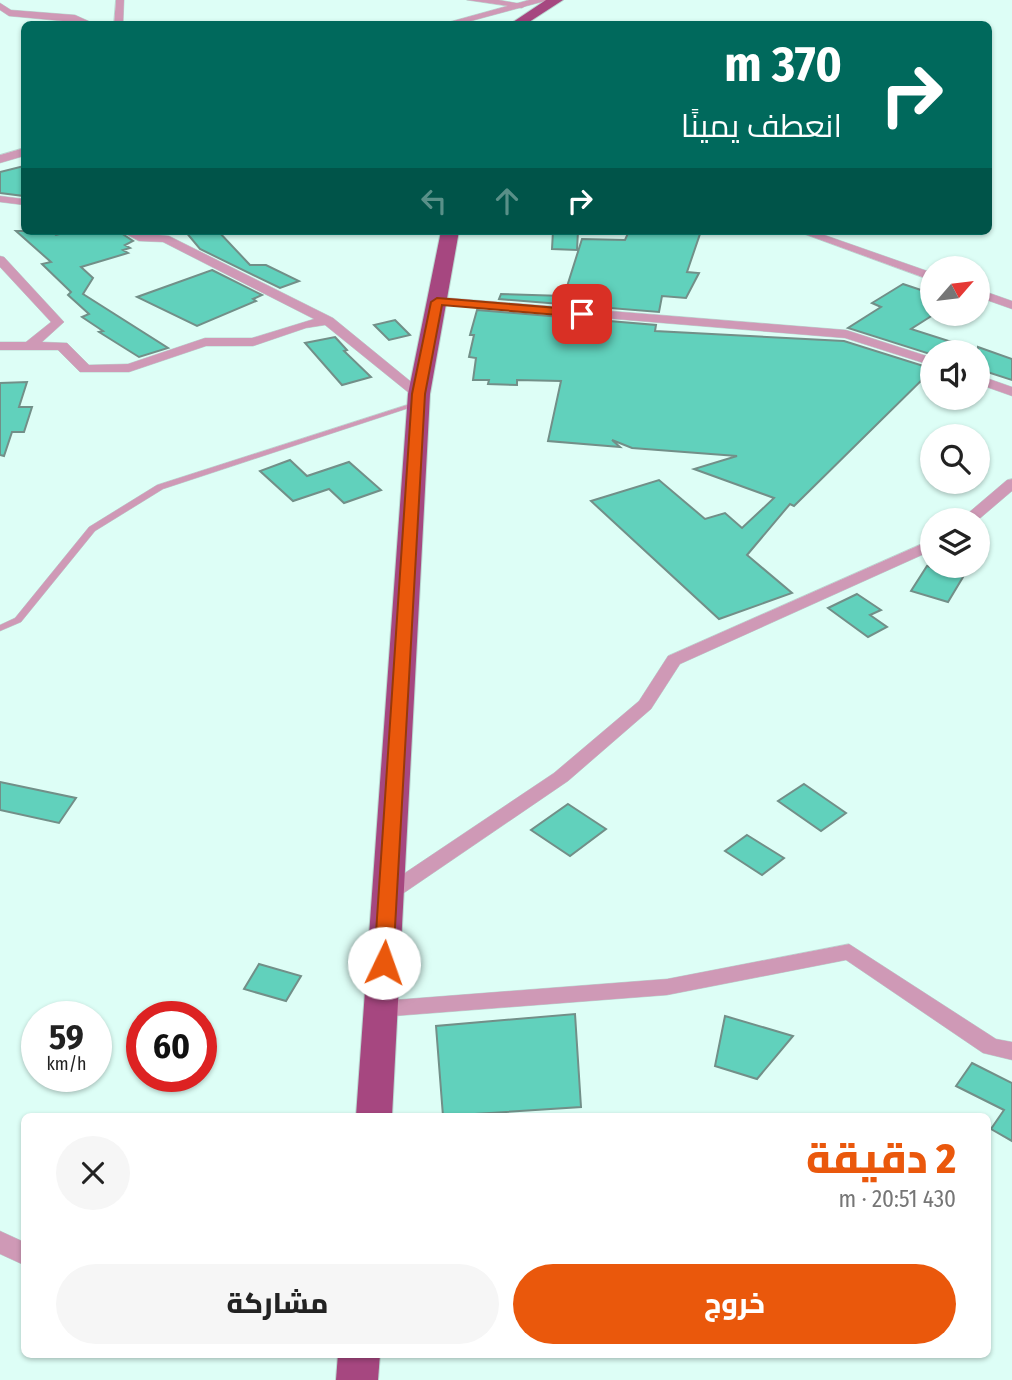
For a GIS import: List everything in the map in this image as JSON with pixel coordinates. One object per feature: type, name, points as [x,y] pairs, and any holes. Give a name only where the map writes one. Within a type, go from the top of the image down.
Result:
[{"type":"main road","points":[[522,21],[556,0]]},
{"type":"main road","points":[[374,1113],[419,399],[449,235]]},
{"type":"main road","points":[[357,1380],[359,1358]]},
{"type":"street","points":[[119,21],[120,0]]},
{"type":"street","points":[[471,0],[522,5]]},
{"type":"street","points":[[460,21],[543,0]]},
{"type":"street","points":[[0,6],[9,13],[75,18],[82,21]]},
{"type":"street","points":[[0,159],[21,153]]},
{"type":"street","points":[[0,199],[21,202]]},
{"type":"street","points":[[136,235],[165,239],[328,321],[419,399]]},
{"type":"street","points":[[813,235],[920,272]]},
{"type":"street","points":[[0,260],[58,322],[29,346]]},
{"type":"street","points":[[990,297],[1012,305]]},
{"type":"street","points":[[437,302],[846,334],[920,358]]},
{"type":"street","points":[[0,346],[62,346],[85,369],[129,368],[205,342],[253,342],[304,324],[328,321]]},
{"type":"street","points":[[990,384],[1012,392]]},
{"type":"street","points":[[982,508],[1012,483]]},
{"type":"street","points":[[388,894],[561,777],[645,705],[674,660],[920,550]]},
{"type":"street","points":[[381,1009],[667,987],[849,952],[991,1047],[1012,1051]]},
{"type":"street","points":[[0,1242],[21,1252]]},
{"type":"lane","points":[[0,628],[18,620],[92,529],[160,487],[419,399]]},
{"type":"building","points":[[21,167],[21,196],[0,193],[0,172]]},
{"type":"building","points":[[16,231],[21,231],[21,235],[124,235],[133,241],[125,245],[130,248],[123,250],[128,253],[81,267],[93,278],[83,294],[168,348],[139,357],[99,332],[103,331],[82,317],[89,314],[68,295],[71,292],[42,264],[51,262]]},
{"type":"building","points":[[188,235],[222,235],[250,265],[266,265],[299,281],[280,288],[200,249]]},
{"type":"building","points":[[553,235],[578,235],[577,250],[552,249]]},
{"type":"building","points":[[627,235],[700,235],[687,272],[699,273],[686,298],[662,296],[659,312],[499,299],[501,294],[564,296],[582,239],[625,240]]},
{"type":"building","points":[[212,270],[262,295],[253,299],[256,301],[197,326],[137,297]]},
{"type":"building","points":[[903,284],[920,290],[920,323],[911,329],[945,340],[920,340],[920,351],[848,328],[881,307],[872,303]]},
{"type":"building","points":[[477,310],[656,325],[655,331],[844,341],[920,365],[920,382],[794,506],[790,504],[747,555],[792,593],[719,619],[591,501],[659,480],[705,519],[725,513],[742,528],[774,498],[694,469],[737,456],[632,448],[612,440],[620,447],[548,441],[561,381],[517,380],[517,385],[488,384],[489,380],[473,380],[476,358],[469,357],[474,335],[470,335]]},
{"type":"building","points":[[395,320],[410,335],[389,340],[374,325]]},
{"type":"building","points":[[335,337],[347,350],[344,351],[371,377],[342,385],[305,343]]},
{"type":"building","points":[[990,351],[1012,359],[1012,380],[990,373]]},
{"type":"building","points":[[27,382],[19,407],[32,407],[24,432],[12,432],[4,456],[0,455],[0,383]]},
{"type":"building","points":[[290,460],[307,476],[349,462],[381,490],[344,503],[329,489],[293,501],[260,471]]},
{"type":"building","points":[[920,577],[962,578],[948,602],[911,591]]},
{"type":"building","points":[[857,594],[881,610],[870,615],[887,627],[868,637],[828,608]]},
{"type":"building","points":[[0,782],[76,798],[59,823],[0,810]]},
{"type":"building","points":[[804,784],[846,813],[821,831],[778,801]]},
{"type":"building","points":[[568,804],[606,829],[570,856],[531,830]]},
{"type":"building","points":[[747,835],[784,858],[762,875],[725,851]]},
{"type":"building","points":[[259,964],[301,976],[286,1001],[244,989]]},
{"type":"building","points":[[575,1014],[581,1107],[443,1113],[436,1026]]},
{"type":"building","points":[[725,1016],[793,1036],[757,1079],[715,1066]]},
{"type":"building","points":[[972,1063],[1012,1083],[1012,1141],[991,1129],[1004,1110],[956,1086]]},
{"type":"route","points":[[384,963],[419,394],[437,302],[582,314]]}]
